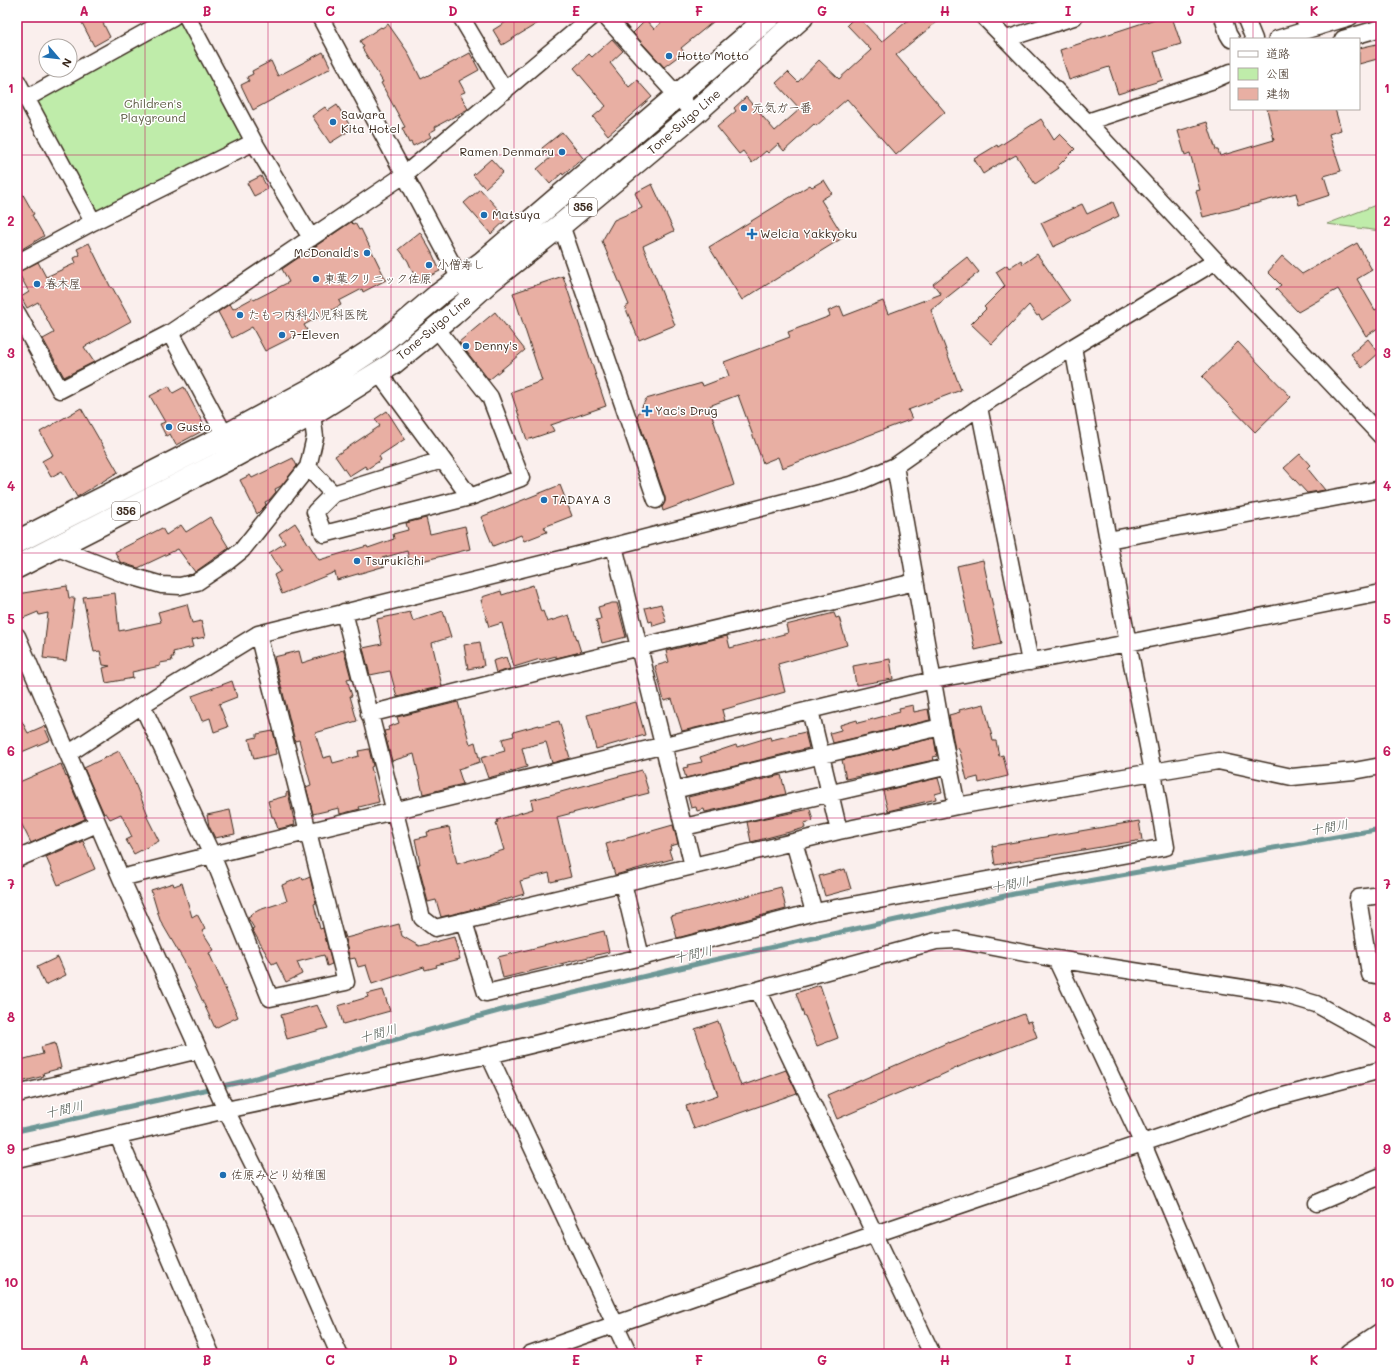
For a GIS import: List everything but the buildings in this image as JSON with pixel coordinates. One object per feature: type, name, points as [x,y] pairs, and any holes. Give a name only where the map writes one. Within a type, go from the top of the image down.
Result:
[{"type":"highway","name":"Tone-Suigo Line","points":[[17,542],[225,436],[312,389],[378,346],[438,295],[483,262],[769,17]]},
{"type":"highway","name":"Tone-Suigo Line","points":[[17,567],[236,455],[312,414],[392,364],[490,281],[561,225],[694,114],[802,17]]},
{"type":"main road","points":[[1351,1354],[1381,1334]]},
{"type":"street","points":[[27,98],[173,17]]},
{"type":"street","points":[[187,17],[254,142],[311,238]]},
{"type":"street","points":[[320,17],[471,298]]},
{"type":"street","points":[[461,17],[505,91]]},
{"type":"street","points":[[17,313],[60,390],[170,333],[404,175],[592,17]]},
{"type":"street","points":[[606,17],[694,114]]},
{"type":"street","points":[[984,17],[1087,122],[1381,436]]},
{"type":"street","points":[[1006,39],[1074,17]]},
{"type":"street","points":[[1223,17],[1230,38]]},
{"type":"street","points":[[1245,17],[1254,38]]},
{"type":"street","points":[[1302,17],[1318,27]]},
{"type":"street","points":[[1280,38],[1350,17]]},
{"type":"street","points":[[1346,38],[1381,28]]},
{"type":"street","points":[[1087,122],[1211,81],[1230,72]]},
{"type":"street","points":[[17,81],[93,222]]},
{"type":"street","points":[[17,263],[93,222],[254,142]]},
{"type":"street","points":[[561,225],[656,500]]},
{"type":"street","points":[[68,754],[142,705],[258,634],[614,546],[854,484],[895,466],[979,407],[1073,347],[1216,261]]},
{"type":"street","points":[[436,328],[490,398],[521,478],[470,497],[324,534],[314,512],[333,494],[442,460]]},
{"type":"street","points":[[170,333],[236,455]]},
{"type":"street","points":[[464,922],[486,992],[641,957],[814,912],[1166,847],[1073,347]]},
{"type":"street","points":[[378,372],[470,497]]},
{"type":"street","points":[[979,407],[1030,662]]},
{"type":"street","points":[[55,547],[124,574],[162,585],[180,586],[197,582],[242,550],[308,467],[315,437],[312,414]]},
{"type":"street","points":[[895,466],[941,727],[957,806]]},
{"type":"street","points":[[308,467],[333,494]]},
{"type":"street","points":[[1108,540],[1381,489]]},
{"type":"street","points":[[614,546],[693,866]]},
{"type":"street","points":[[369,714],[639,647],[915,582]]},
{"type":"street","points":[[121,878],[933,680],[1128,643],[1381,592]]},
{"type":"street","points":[[344,612],[422,918],[436,928],[839,831],[957,806],[1153,772],[1218,761],[1292,777],[1354,772],[1381,766]]},
{"type":"street","points":[[142,705],[212,855],[270,998],[346,982],[258,634]]},
{"type":"street","points":[[17,636],[121,878],[226,1110],[276,1210],[339,1354]]},
{"type":"street","points":[[810,710],[839,831]]},
{"type":"street","points":[[674,790],[941,727]]},
{"type":"street","points":[[684,827],[949,766]]},
{"type":"street","points":[[17,859],[98,824]]},
{"type":"street","points":[[794,842],[814,912]]},
{"type":"street","points":[[623,883],[641,957]]},
{"type":"street","points":[[1381,895],[1358,898],[1370,974],[1381,976]]},
{"type":"street","points":[[17,1159],[226,1110],[488,1055],[758,990],[936,941],[957,940],[1056,958],[1282,994],[1316,1004],[1381,1040]]},
{"type":"street","points":[[1056,958],[1143,1144],[1232,1354]]},
{"type":"street","points":[[758,990],[932,1354]]},
{"type":"street","points":[[17,1094],[199,1050]]},
{"type":"street","points":[[488,1055],[629,1354]]},
{"type":"street","points":[[530,1354],[875,1234],[1272,1099],[1381,1070]]},
{"type":"street","points":[[118,1136],[211,1354]]},
{"type":"street","points":[[1317,1202],[1381,1176]]},
{"type":"green space","name":"Children's Playground","points":[[187,17],[254,142],[93,222],[27,98],[67,78],[78,78],[78,72]]},
{"type":"green space","points":[[1381,203],[1381,231],[1327,224]]},
{"type":"waterway","name":"十間川","points":[[17,1131],[245,1081],[502,1010],[718,959],[1014,894],[1381,829]]},
{"type":"place","name":"Hotto Motto","points":[[669,56]]},
{"type":"place","name":"元気ガー番","points":[[744,108]]},
{"type":"place","name":"Sawara Kita Hotel","points":[[333,122]]},
{"type":"place","name":"Ramen Denmaru","points":[[562,152]]},
{"type":"place","name":"Matsuya","points":[[484,215]]},
{"type":"place","name":"Welcia Yakkyoku","points":[[752,234]]},
{"type":"place","name":"McDonald's","points":[[367,253]]},
{"type":"place","name":"小僧寿し","points":[[429,265]]},
{"type":"place","name":"東葉クリニック佐原","points":[[316,279]]},
{"type":"place","name":"春木屋","points":[[37,284]]},
{"type":"place","name":"たもつ内科小児科医院","points":[[240,315]]},
{"type":"place","name":"7-Eleven","points":[[282,335]]},
{"type":"place","name":"Denny's","points":[[466,346]]},
{"type":"place","name":"Yac's Drug","points":[[647,411]]},
{"type":"place","name":"Gusto","points":[[169,427]]},
{"type":"place","name":"TADAYA 3","points":[[544,500]]},
{"type":"place","name":"Tsurukichi","points":[[357,561]]},
{"type":"place","name":"佐原みどり幼稚園","points":[[223,1175]]}]
